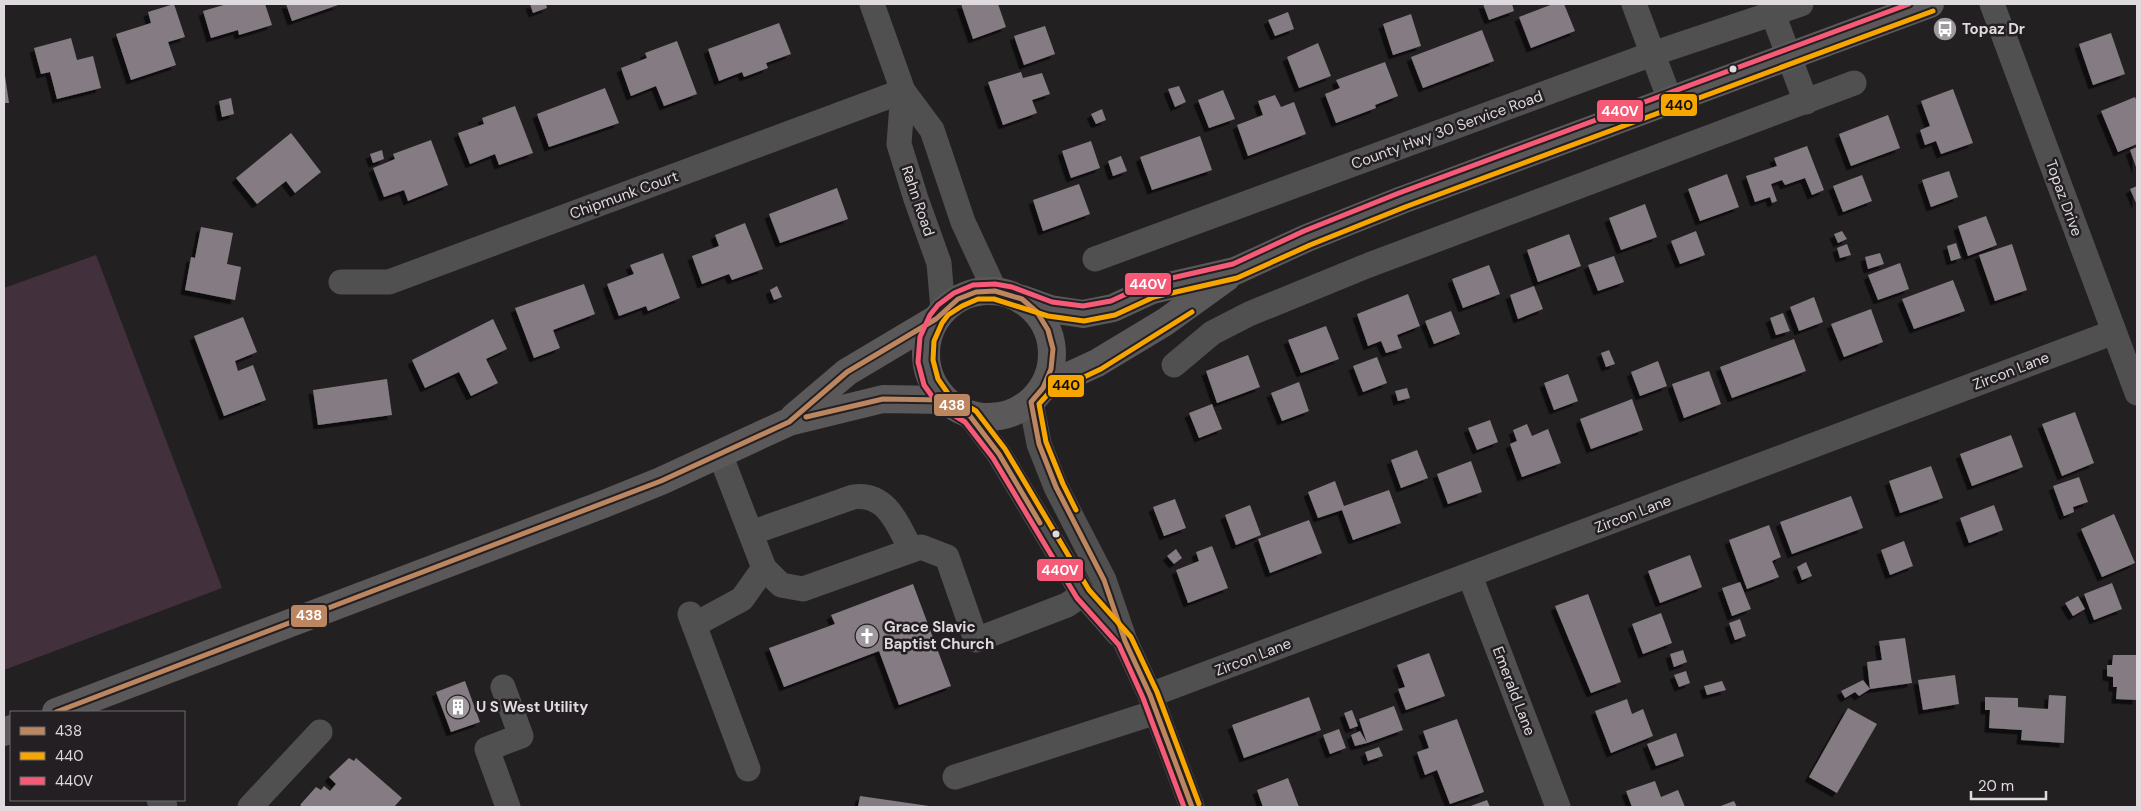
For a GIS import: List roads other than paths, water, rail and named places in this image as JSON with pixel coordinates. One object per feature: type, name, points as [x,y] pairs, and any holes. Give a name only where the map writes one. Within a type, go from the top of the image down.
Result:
[{"type":"main road","points":[[940,314],[927,339],[925,361],[931,382],[944,400],[970,416],[992,418],[1013,414],[1037,395],[1097,363],[1165,322],[1235,271],[1307,238],[1402,200],[1930,4]]},
{"type":"main road","points":[[789,422],[847,372],[940,314],[958,298],[976,292],[994,291],[1008,294],[1050,310],[1083,314],[1113,308],[1152,290],[1235,271]]},
{"type":"main road","points":[[1022,299],[1037,312],[1048,330],[1053,349],[1051,370],[1037,395]]},
{"type":"main road","points":[[59,711],[604,504],[789,422],[883,398],[944,400]]},
{"type":"street","name":"Rahn Road","points":[[872,4],[903,91],[932,130],[962,222],[994,291]]},
{"type":"street","points":[[1634,4],[1670,100]]},
{"type":"street","name":"County Hwy 30 Service Road","points":[[1095,259],[1652,54],[1800,4]]},
{"type":"street","name":"Topaz Drive","points":[[1992,4],[2137,393]]},
{"type":"street","points":[[1773,14],[1806,102]]},
{"type":"street","points":[[1174,365],[1212,333],[1248,314],[1370,265],[1854,83]]},
{"type":"street","name":"Rahn Road","points":[[903,91],[899,144],[939,263],[940,314]]},
{"type":"street","name":"Chipmunk Court","points":[[341,282],[389,282],[903,91]]},
{"type":"street","name":"Zircon Lane","points":[[955,777],[1153,704],[1470,576],[2114,332]]},
{"type":"street","points":[[1037,395],[1041,450],[1056,487],[1104,580],[1124,641],[1153,704],[1192,807]]},
{"type":"street","points":[[970,416],[998,454],[1083,594],[1124,641]]},
{"type":"street","points":[[720,454],[764,568],[781,585],[803,589],[921,547],[947,557],[976,640],[1067,605],[1083,594]]},
{"type":"street","points":[[751,533],[853,497],[862,496],[870,497],[880,502],[893,515],[911,550]]},
{"type":"street","points":[[748,769],[692,619],[742,600],[764,568]]},
{"type":"street","name":"Emerald Lane","points":[[1470,576],[1558,807]]},
{"type":"street","points":[[503,686],[521,736],[487,749],[508,807]]},
{"type":"street","points":[[250,807],[320,732]]},
{"type":"place","name":"Topaz Dr","points":[[1945,29]]},
{"type":"place","name":"Grace Slavic Baptist Church","points":[[867,636]]},
{"type":"place","name":"U S West Utility","points":[[458,707]]}]
